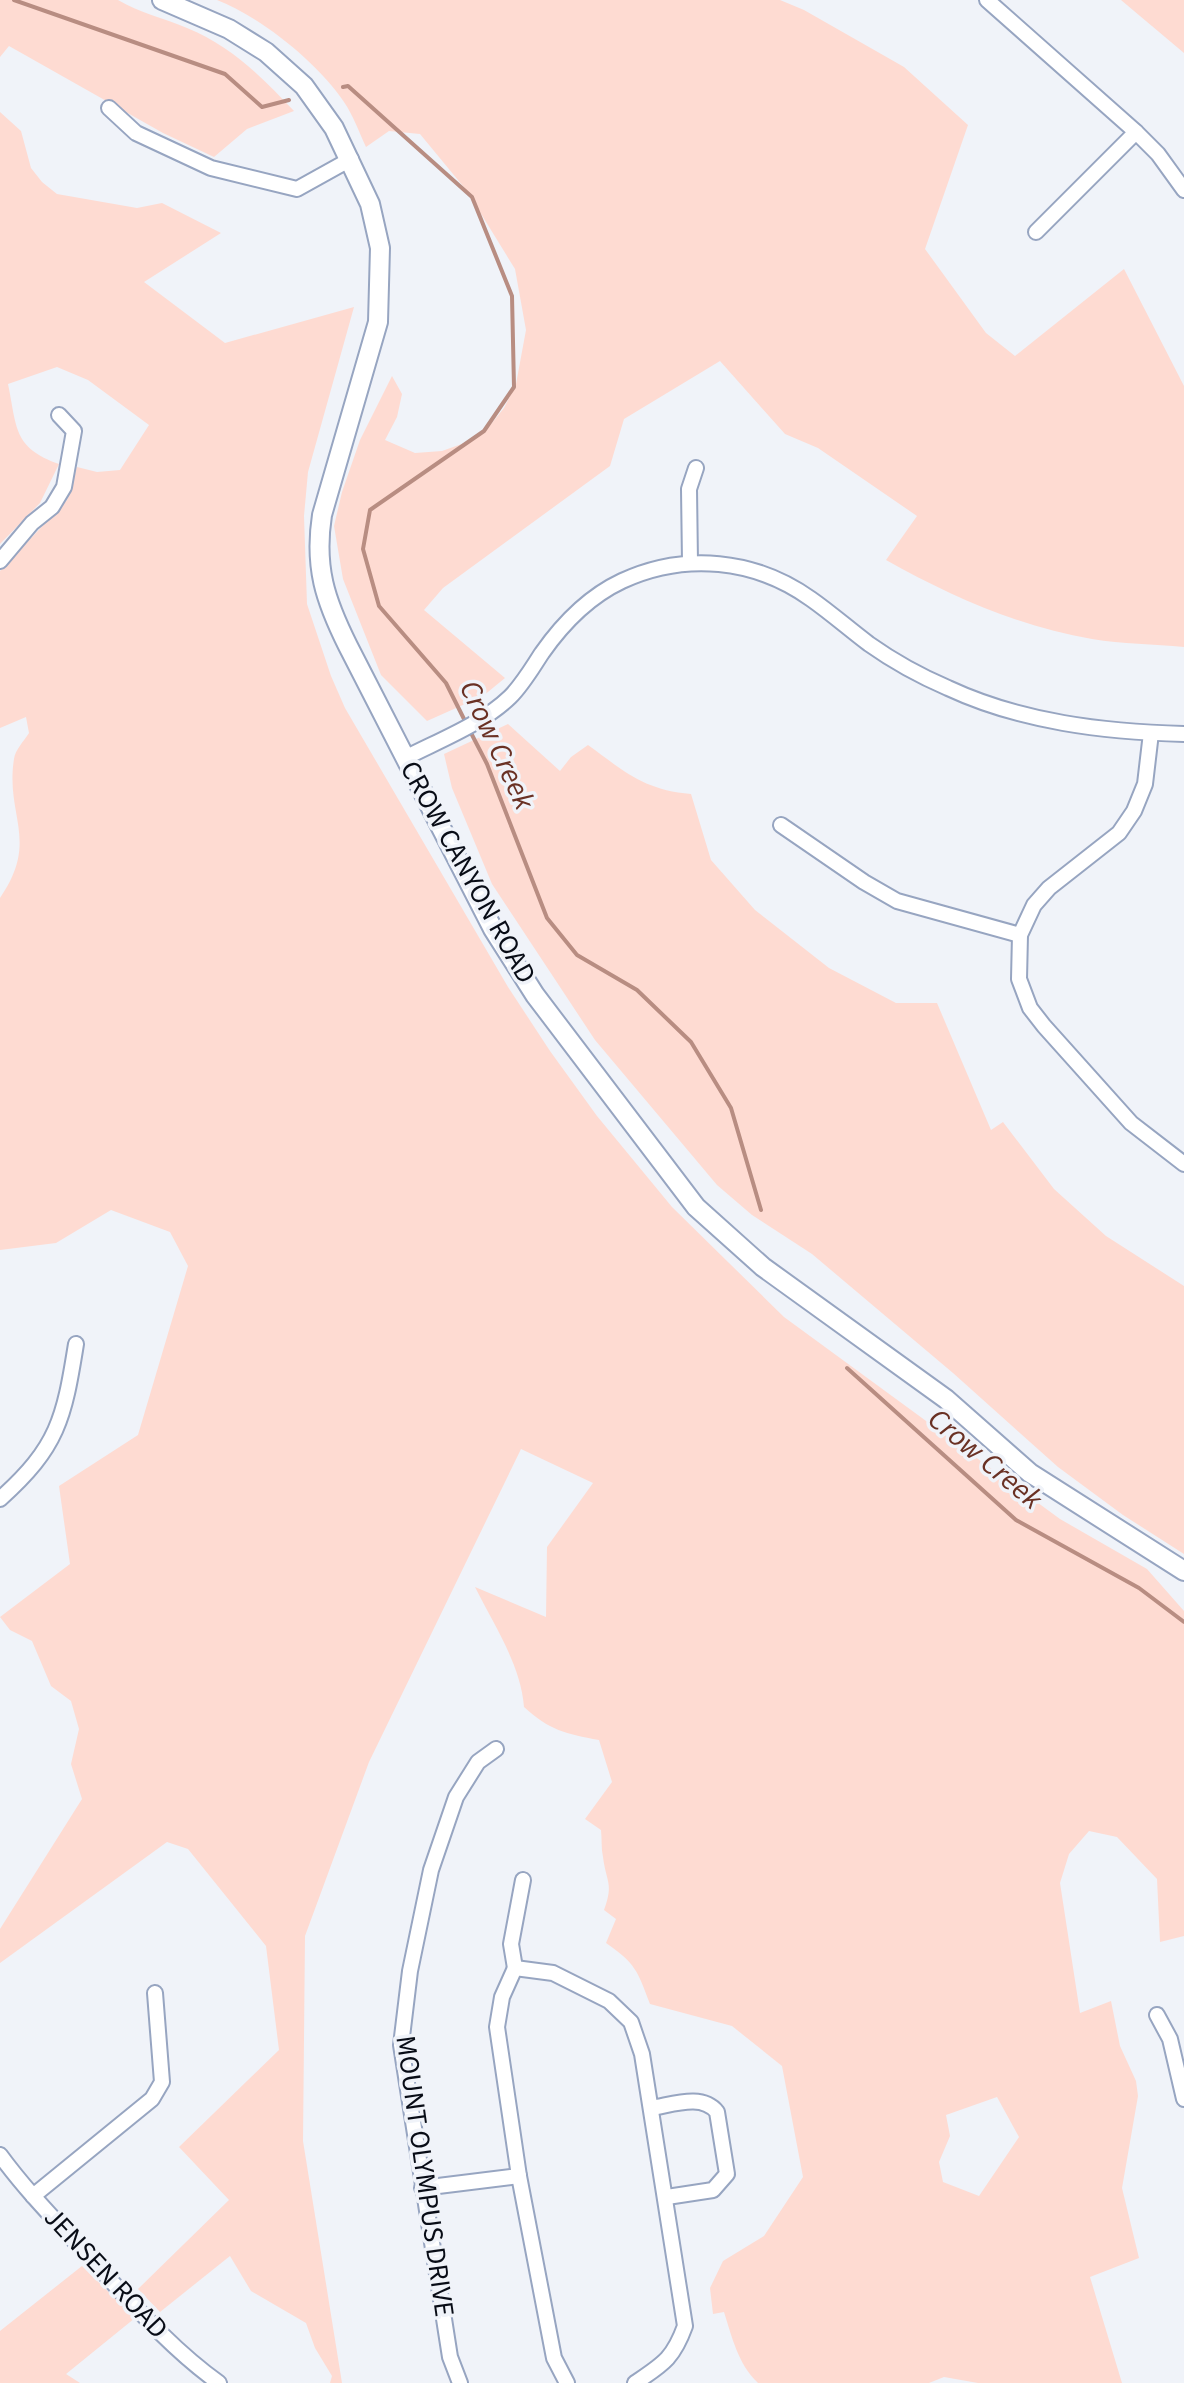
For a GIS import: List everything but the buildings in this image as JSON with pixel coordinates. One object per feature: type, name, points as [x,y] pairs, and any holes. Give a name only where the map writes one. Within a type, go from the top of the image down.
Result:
[{"type":"main road","name":"CROW CANYON ROAD","points":[[162,0],[229,29],[266,52],[304,86],[334,128],[370,204],[380,248],[378,322],[322,515],[318,541],[322,586],[330,611],[493,929],[526,982],[696,1207],[763,1267],[946,1399],[1030,1473],[1184,1571]]},
{"type":"street","points":[[987,0],[1136,132],[1158,154],[1184,190]]},
{"type":"street","points":[[109,108],[136,133],[211,168],[297,189],[351,159]]},
{"type":"street","points":[[1036,232],[1136,132]]},
{"type":"street","points":[[0,561],[32,523],[52,507],[64,487],[74,431],[59,415]]},
{"type":"street","points":[[690,562],[689,489],[696,468]]},
{"type":"street","points":[[405,758],[476,720],[509,697],[567,621],[596,596],[636,575],[690,562],[726,564],[762,572],[788,584],[881,652],[950,689],[1033,717],[1151,733],[1184,734]]},
{"type":"street","points":[[1151,733],[1145,784],[1134,811],[1119,833],[1049,888],[1034,905],[1020,935],[1019,979],[1036,1018],[1131,1123],[1184,1164]]},
{"type":"street","points":[[781,825],[897,901],[1020,935]]},
{"type":"street","points":[[0,1499],[28,1474],[56,1433],[67,1401],[76,1344]]},
{"type":"street","name":"MOUNT OLYMPUS DRIVE","points":[[460,2383],[450,2357],[401,2045],[410,1971],[431,1870],[456,1797],[478,1762],[496,1749]]},
{"type":"street","points":[[523,1880],[511,1944],[515,1968],[502,1997],[497,2027],[519,2176],[554,2358],[567,2383]]},
{"type":"street","points":[[515,1968],[553,1973],[609,2001],[631,2022],[642,2054],[685,2326],[677,2350],[635,2383]]},
{"type":"street","points":[[33,2196],[152,2099],[162,2082],[155,1993]]},
{"type":"street","points":[[1157,2015],[1170,2039],[1184,2099]]},
{"type":"street","points":[[651,2108],[700,2101],[711,2105],[717,2112],[727,2174],[713,2190],[667,2197]]},
{"type":"street","name":"JENSEN ROAD","points":[[0,2155],[33,2196],[150,2323],[197,2368],[219,2383]]},
{"type":"street","points":[[422,2188],[519,2176]]},
{"type":"shaded area","points":[[0,0],[118,0],[218,44],[258,75],[294,111],[247,129],[214,157],[163,133],[9,46],[0,57]]},
{"type":"shaded area","points":[[217,0],[780,0],[804,10],[904,67],[968,125],[925,249],[986,333],[1015,356],[1124,269],[1184,386],[1184,647],[1103,641],[1038,627],[960,598],[886,560],[917,516],[818,448],[785,434],[720,361],[624,419],[610,466],[443,588],[424,610],[505,678],[483,696],[427,721],[381,675],[343,579],[334,526],[360,440],[392,376],[402,394],[397,417],[385,440],[415,453],[442,451],[473,440],[487,429],[504,408],[516,384],[526,330],[515,269],[467,191],[420,134],[389,131],[366,147],[347,107],[333,87],[304,57],[270,29]]},
{"type":"shaded area","points":[[1121,0],[1184,0],[1184,53]]},
{"type":"shaded area","points":[[0,112],[21,131],[31,168],[57,194],[137,208],[162,203],[221,233],[144,282],[225,343],[354,307],[308,472],[304,516],[307,604],[345,708],[508,987],[597,1116],[672,1207],[784,1317],[1060,1519],[1147,1569],[1184,1611],[1184,1936],[1160,1942],[1157,1879],[1117,1837],[1089,1831],[1069,1854],[1060,1883],[1080,2013],[1111,2001],[1120,2046],[1136,2081],[1138,2096],[1122,2188],[1139,2258],[1090,2277],[1122,2383],[978,2383],[944,2377],[929,2383],[758,2383],[745,2367],[724,2312],[713,2314],[710,2288],[723,2261],[764,2236],[803,2177],[782,2066],[732,2026],[650,2004],[634,1969],[606,1943],[616,1919],[604,1910],[609,1888],[601,1830],[585,1819],[612,1782],[599,1740],[558,1730],[524,1707],[512,1661],[475,1587],[546,1617],[547,1547],[593,1483],[521,1449],[369,1762],[305,1936],[303,2141],[342,2383],[330,2383],[332,2376],[315,2348],[306,2323],[251,2291],[230,2256],[160,2312],[138,2289],[229,2200],[179,2147],[279,2050],[266,1946],[188,1849],[167,1842],[0,1963],[0,1929],[82,1799],[71,1764],[79,1729],[71,1701],[51,1686],[32,1641],[10,1630],[0,1617],[70,1564],[59,1486],[138,1435],[188,1266],[170,1232],[111,1210],[56,1243],[0,1250],[0,898],[18,860],[19,828],[12,779],[14,759],[29,733],[26,717],[0,728],[0,571],[67,500],[77,467],[97,472],[120,470],[149,425],[88,380],[57,367],[8,384],[16,424],[25,443],[44,458],[59,464],[40,503],[0,544]],"holes":[[[997,2097],[1019,2137],[979,2196],[943,2182],[939,2162],[950,2136],[946,2115]]]},
{"type":"shaded area","points":[[508,724],[560,771],[571,757],[588,745],[648,784],[691,794],[711,860],[755,910],[829,968],[896,1003],[937,1003],[991,1130],[1003,1122],[1054,1189],[1106,1236],[1184,1286],[1184,1554],[1123,1515],[1058,1467],[812,1254],[752,1215],[717,1185],[595,1040],[492,884],[452,788],[444,754]]},
{"type":"shaded area","points":[[82,2266],[135,2318],[66,2374],[80,2383],[0,2383],[0,2331]]},
{"type":"waterway","name":"Crow Creek","points":[[14,0],[225,74],[262,107],[289,100]]},
{"type":"waterway","name":"Crow Creek","points":[[343,87],[348,86],[472,197],[512,296],[514,387],[484,431],[370,510],[363,549],[379,606],[446,683],[466,723]]},
{"type":"waterway","name":"Crow Creek","points":[[470,731],[487,764],[547,918],[577,955],[637,990],[691,1042],[731,1108],[761,1210]]},
{"type":"waterway","name":"Crow Creek","points":[[847,1368],[1016,1520],[1139,1588],[1184,1622]]}]
